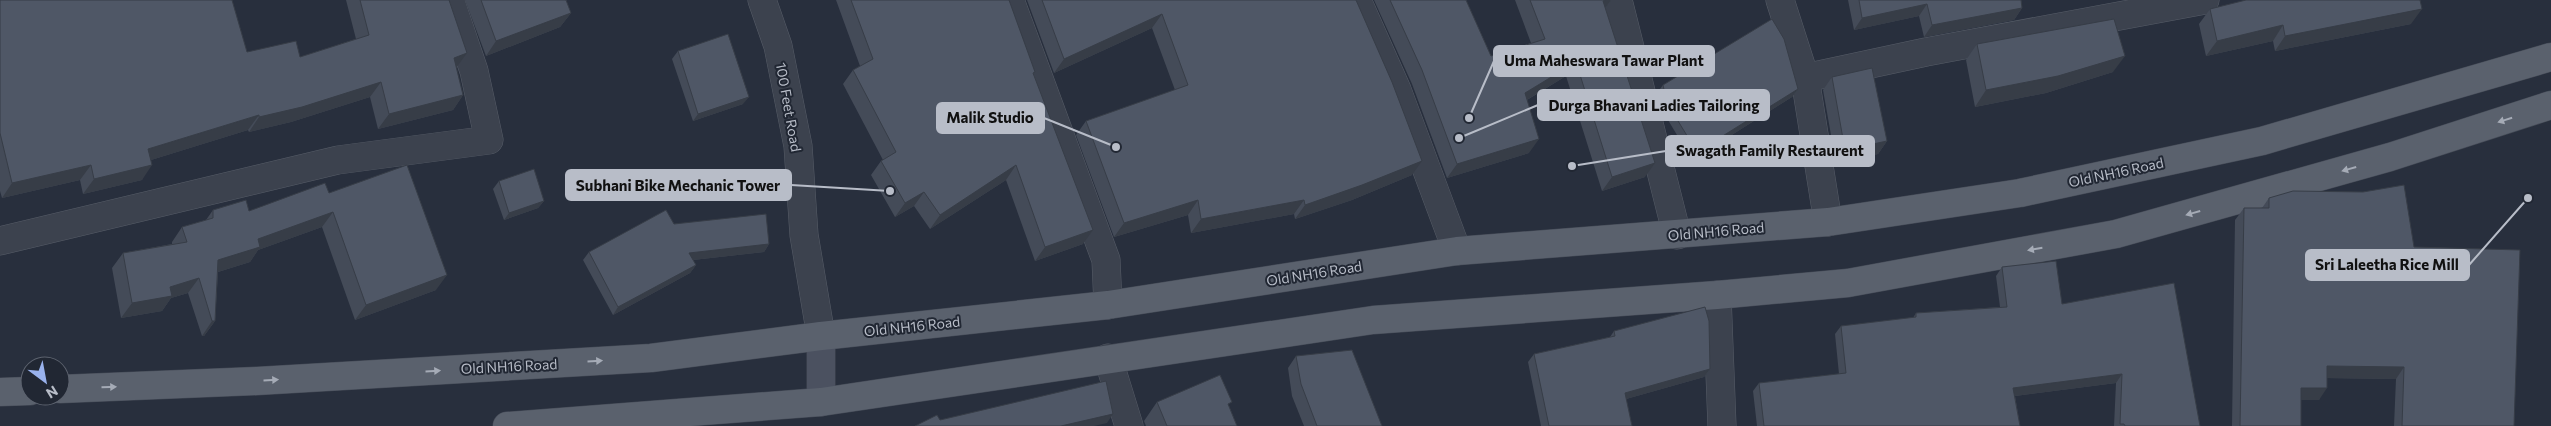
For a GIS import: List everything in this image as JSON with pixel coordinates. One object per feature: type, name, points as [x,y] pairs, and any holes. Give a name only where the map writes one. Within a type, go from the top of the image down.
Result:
[{"type":"main road","name":"Old NH16 Road","points":[[70,389],[257,381],[651,358],[821,336],[1108,305],[1457,251],[1828,222],[2020,193],[2262,141],[2551,57]]},
{"type":"main road","points":[[507,426],[821,402],[1373,320],[1717,295],[1848,283],[2116,234],[2390,157],[2551,105]]},
{"type":"main road","points":[[821,336],[821,402]]},
{"type":"main road","points":[[0,392],[20,391]]},
{"type":"street","points":[[0,241],[338,160],[490,140],[474,70],[450,0]]},
{"type":"street","name":"100 Feet Road","points":[[762,0],[778,46],[798,146],[804,235],[821,336]]},
{"type":"street","points":[[1010,0],[1106,260],[1108,305]]},
{"type":"street","points":[[1358,0],[1397,90],[1457,251]]},
{"type":"street","points":[[1618,0],[1676,235]]},
{"type":"street","points":[[1780,0],[1805,78],[1828,222]]},
{"type":"street","points":[[1805,78],[1926,52],[2205,0]]},
{"type":"street","points":[[1717,295],[1722,426]]},
{"type":"street","points":[[1108,358],[1128,426]]},
{"type":"building","points":[[0,0],[232,0],[247,52],[296,41],[300,57],[369,35],[360,0],[449,0],[467,53],[454,58],[463,95],[389,114],[381,82],[302,107],[259,117],[259,115],[148,149],[152,165],[94,179],[91,165],[12,183],[0,133]]},
{"type":"building","points":[[481,0],[566,0],[571,13],[496,41]]},
{"type":"building","points":[[851,0],[1009,0],[1035,72],[1033,73],[1093,230],[1045,247],[1016,165],[940,215],[924,192],[905,203],[881,161],[896,152],[853,70],[873,59]]},
{"type":"building","points":[[1042,0],[1356,0],[1392,82],[1422,161],[1305,205],[1304,200],[1201,219],[1198,200],[1124,223],[1086,121],[1188,85],[1162,14],[1064,59]]},
{"type":"building","points":[[1390,0],[1466,0],[1491,56],[1545,39],[1530,0],[1606,0],[1603,1],[1655,163],[1612,177],[1576,62],[1525,93],[1539,139],[1457,164],[1422,70]]},
{"type":"building","points":[[1859,0],[2021,0],[2022,8],[1932,25],[1927,4],[1862,18]]},
{"type":"building","points":[[2246,0],[2420,0],[2422,9],[2285,36],[2283,25],[2217,41],[2210,9]]},
{"type":"building","points":[[1772,19],[1784,39],[1798,89],[1697,152],[1667,103],[1663,85]]},
{"type":"building","points":[[2114,19],[2125,56],[2058,76],[1986,90],[1977,44]]},
{"type":"building","points":[[728,34],[749,97],[698,114],[678,51]]},
{"type":"building","points":[[1872,68],[1887,141],[1845,150],[1832,77]]},
{"type":"building","points":[[407,165],[447,275],[366,305],[333,212],[258,239],[260,247],[218,260],[215,321],[212,321],[199,278],[170,287],[172,296],[132,303],[123,253],[187,242],[182,227],[213,218],[213,210],[246,200],[249,211],[325,183],[329,193]]},
{"type":"building","points":[[534,169],[544,201],[509,213],[499,181]]},
{"type":"building","points":[[2404,185],[2414,247],[2520,250],[2514,426],[2402,426],[2404,367],[2327,366],[2327,388],[2301,388],[2301,426],[2240,426],[2244,208],[2269,208],[2269,198],[2293,191],[2363,192]]},
{"type":"building","points":[[666,210],[674,224],[766,214],[769,244],[689,253],[696,265],[618,307],[589,252]]},
{"type":"building","points":[[2056,261],[2062,304],[2174,283],[2200,426],[2125,426],[2120,424],[2122,374],[2013,388],[2020,426],[1764,426],[1759,383],[1846,373],[1841,326],[1916,317],[1916,313],[2007,307],[2002,267]]},
{"type":"building","points":[[1705,307],[1709,321],[1710,369],[1625,393],[1632,426],[1549,426],[1534,354],[1615,336],[1614,331]]},
{"type":"building","points":[[1352,350],[1382,426],[1317,426],[1301,384],[1296,356]]},
{"type":"building","points":[[1220,375],[1232,402],[1228,404],[1237,426],[1167,426],[1157,402]]},
{"type":"building","points":[[1106,381],[1113,414],[1061,426],[915,426],[937,415],[940,420]]},
{"type":"place","name":"Uma Maheswara Tawar Plant","points":[[1469,118]]},
{"type":"place","name":"Durga Bhavani Ladies Tailoring","points":[[1459,138]]},
{"type":"place","name":"Malik Studio","points":[[1116,147]]},
{"type":"place","name":"Swagath Family Restaurent","points":[[1572,166]]},
{"type":"place","name":"Subhani Bike Mechanic Tower","points":[[890,191]]},
{"type":"place","name":"Sri Laleetha Rice Mill","points":[[2528,198]]}]
